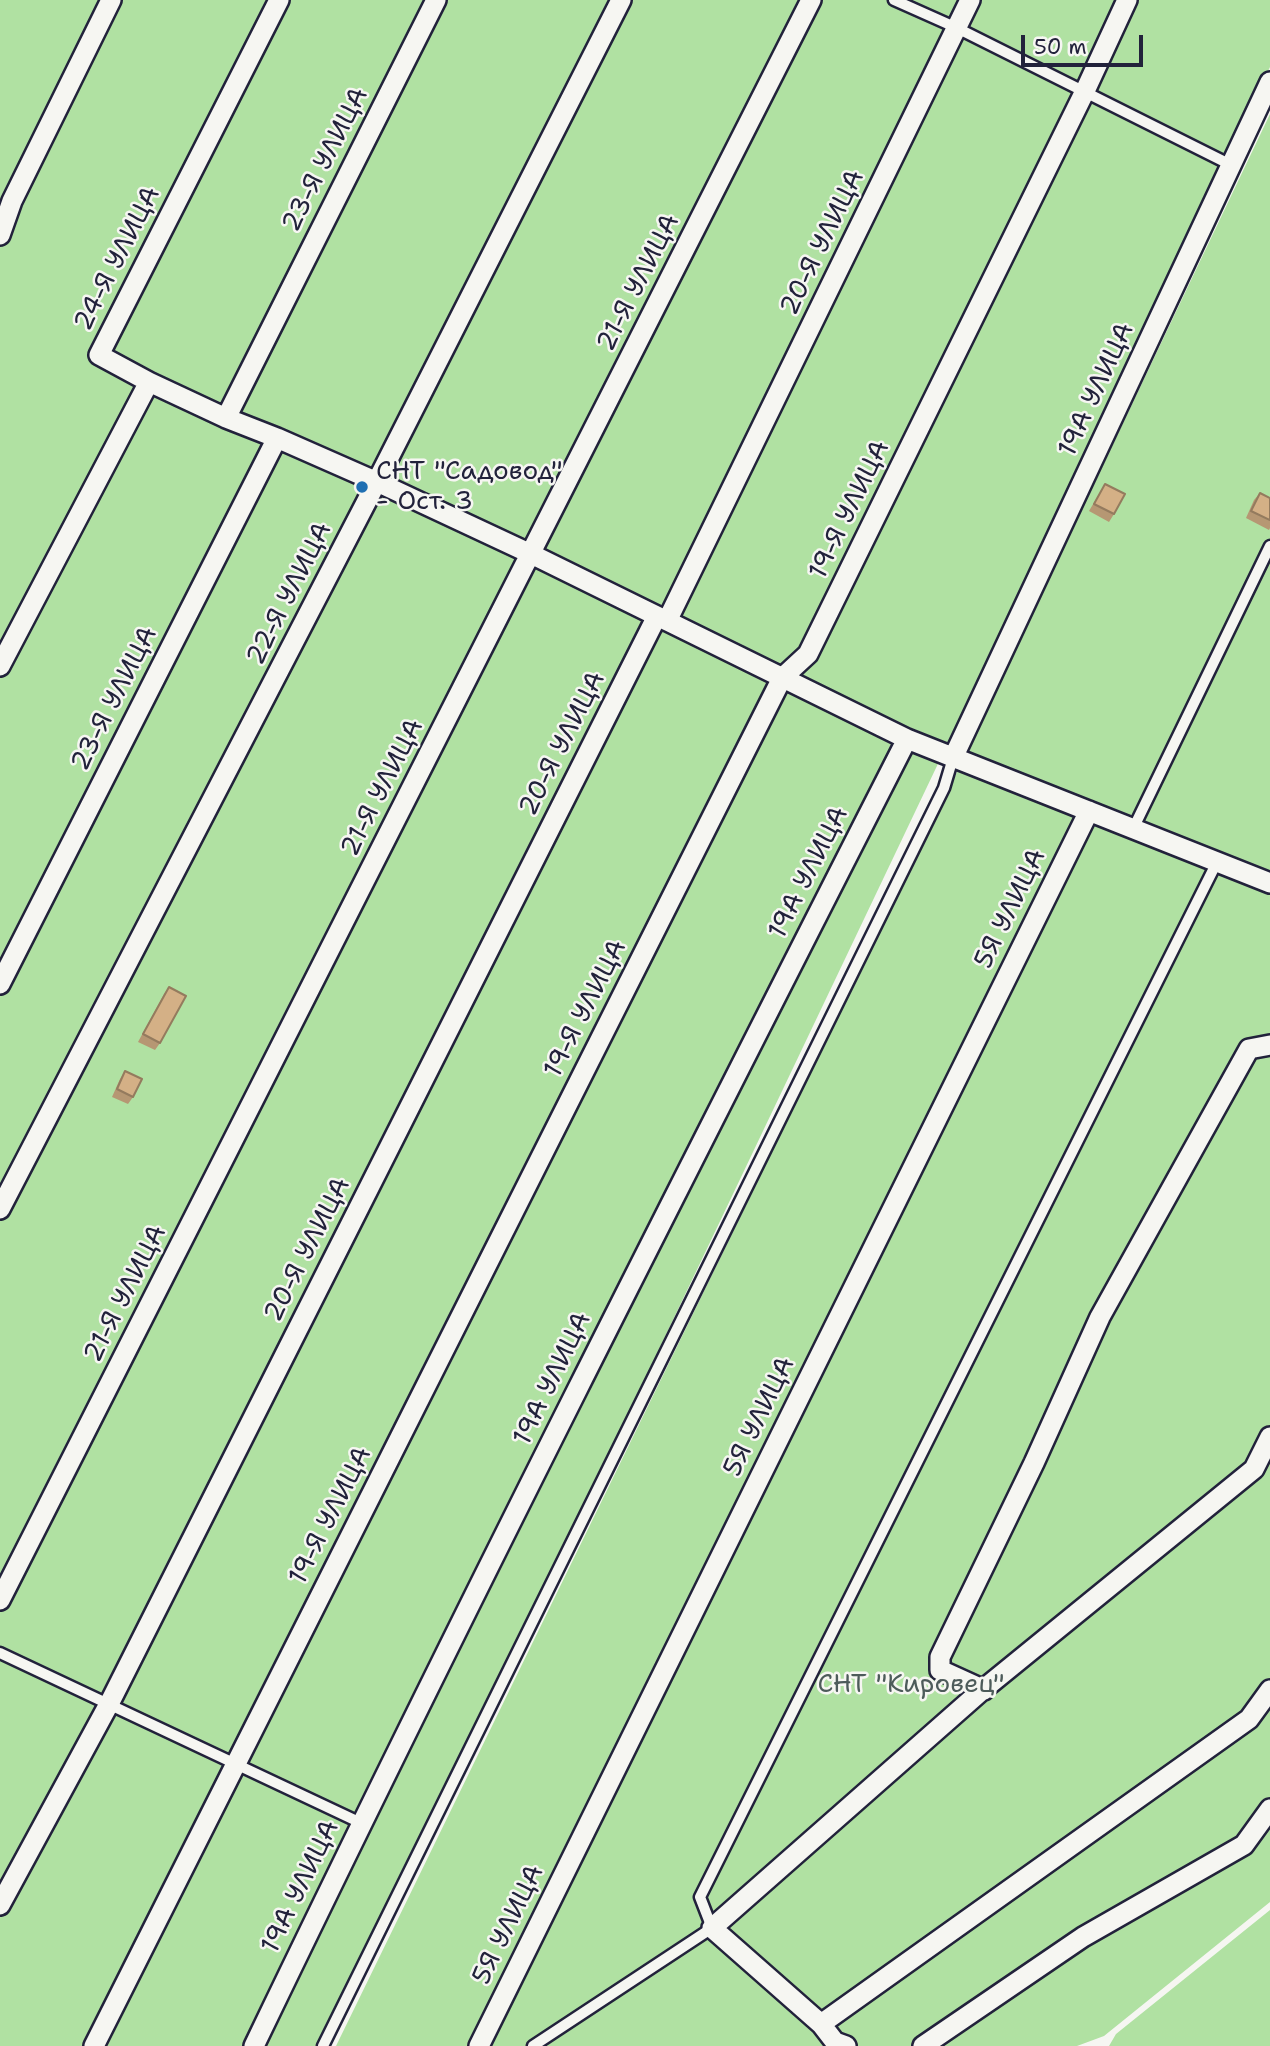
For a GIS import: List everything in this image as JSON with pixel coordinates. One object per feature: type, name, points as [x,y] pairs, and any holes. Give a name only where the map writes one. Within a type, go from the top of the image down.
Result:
[{"type":"street","points":[[0,235],[12,201],[111,0]]},
{"type":"street","name":"24-Я УЛИЦА","points":[[149,382],[99,355],[279,0]]},
{"type":"street","name":"23-Я УЛИЦА","points":[[226,418],[436,0]]},
{"type":"street","name":"22-Я УЛИЦА","points":[[0,1209],[377,482],[621,0]]},
{"type":"street","name":"21-Я УЛИЦА","points":[[0,1600],[811,0]]},
{"type":"street","name":"20-Я УЛИЦА","points":[[0,1905],[109,1704],[662,619],[970,0]]},
{"type":"street","name":"19-Я УЛИЦА","points":[[94,2046],[782,678],[808,654],[1085,91],[1127,0]]},
{"type":"street","name":"19А УЛИЦА","points":[[953,758],[1270,82]]},
{"type":"street","points":[[0,666],[149,382],[377,482],[531,554],[907,739],[1270,883]]},
{"type":"street","name":"23-Я УЛИЦА","points":[[0,984],[277,438]]},
{"type":"street","name":"19А УЛИЦА","points":[[254,2046],[361,1823],[643,1256],[907,739]]},
{"type":"street","name":"5Я УЛИЦА","points":[[479,2046],[1088,811]]},
{"type":"street","points":[[984,1689],[940,1670],[940,1657],[1107,1306],[1249,1049],[1270,1045]]},
{"type":"street","points":[[837,2045],[821,2024],[712,1928],[984,1689],[1254,1469],[1270,1437]]},
{"type":"street","points":[[821,2024],[1249,1719],[1270,1690]]},
{"type":"street","points":[[923,2046],[1083,1937],[1244,1845],[1270,1809]]},
{"type":"lane","points":[[894,0],[957,28],[1231,165]]},
{"type":"lane","points":[[1133,829],[1270,546]]},
{"type":"lane","points":[[323,2046],[944,788],[953,758]]},
{"type":"lane","points":[[533,2046],[712,1928],[700,1897],[1217,862]]},
{"type":"lane","points":[[0,1653],[361,1823]]},
{"type":"green space","points":[[0,0],[1270,0],[1270,67],[327,2046],[0,2046]]},
{"type":"green space","name":"СНТ \"Кировец\"","points":[[1270,114],[1270,1902],[1104,2036],[1077,2046],[336,2046],[960,766]]},
{"type":"green space","points":[[1270,1910],[1270,2046],[1109,2046],[1116,2034]]},
{"type":"building","points":[[1105,484],[1125,494],[1114,514],[1094,504]]},
{"type":"building","points":[[1260,493],[1270,498],[1270,520],[1251,511]]},
{"type":"building","points":[[169,987],[186,996],[160,1043],[143,1034]]},
{"type":"building","points":[[125,1071],[142,1079],[133,1097],[117,1089]]},
{"type":"place","name":"СНТ \"Садовод\" - Ост. 3","points":[[362,487]]}]
